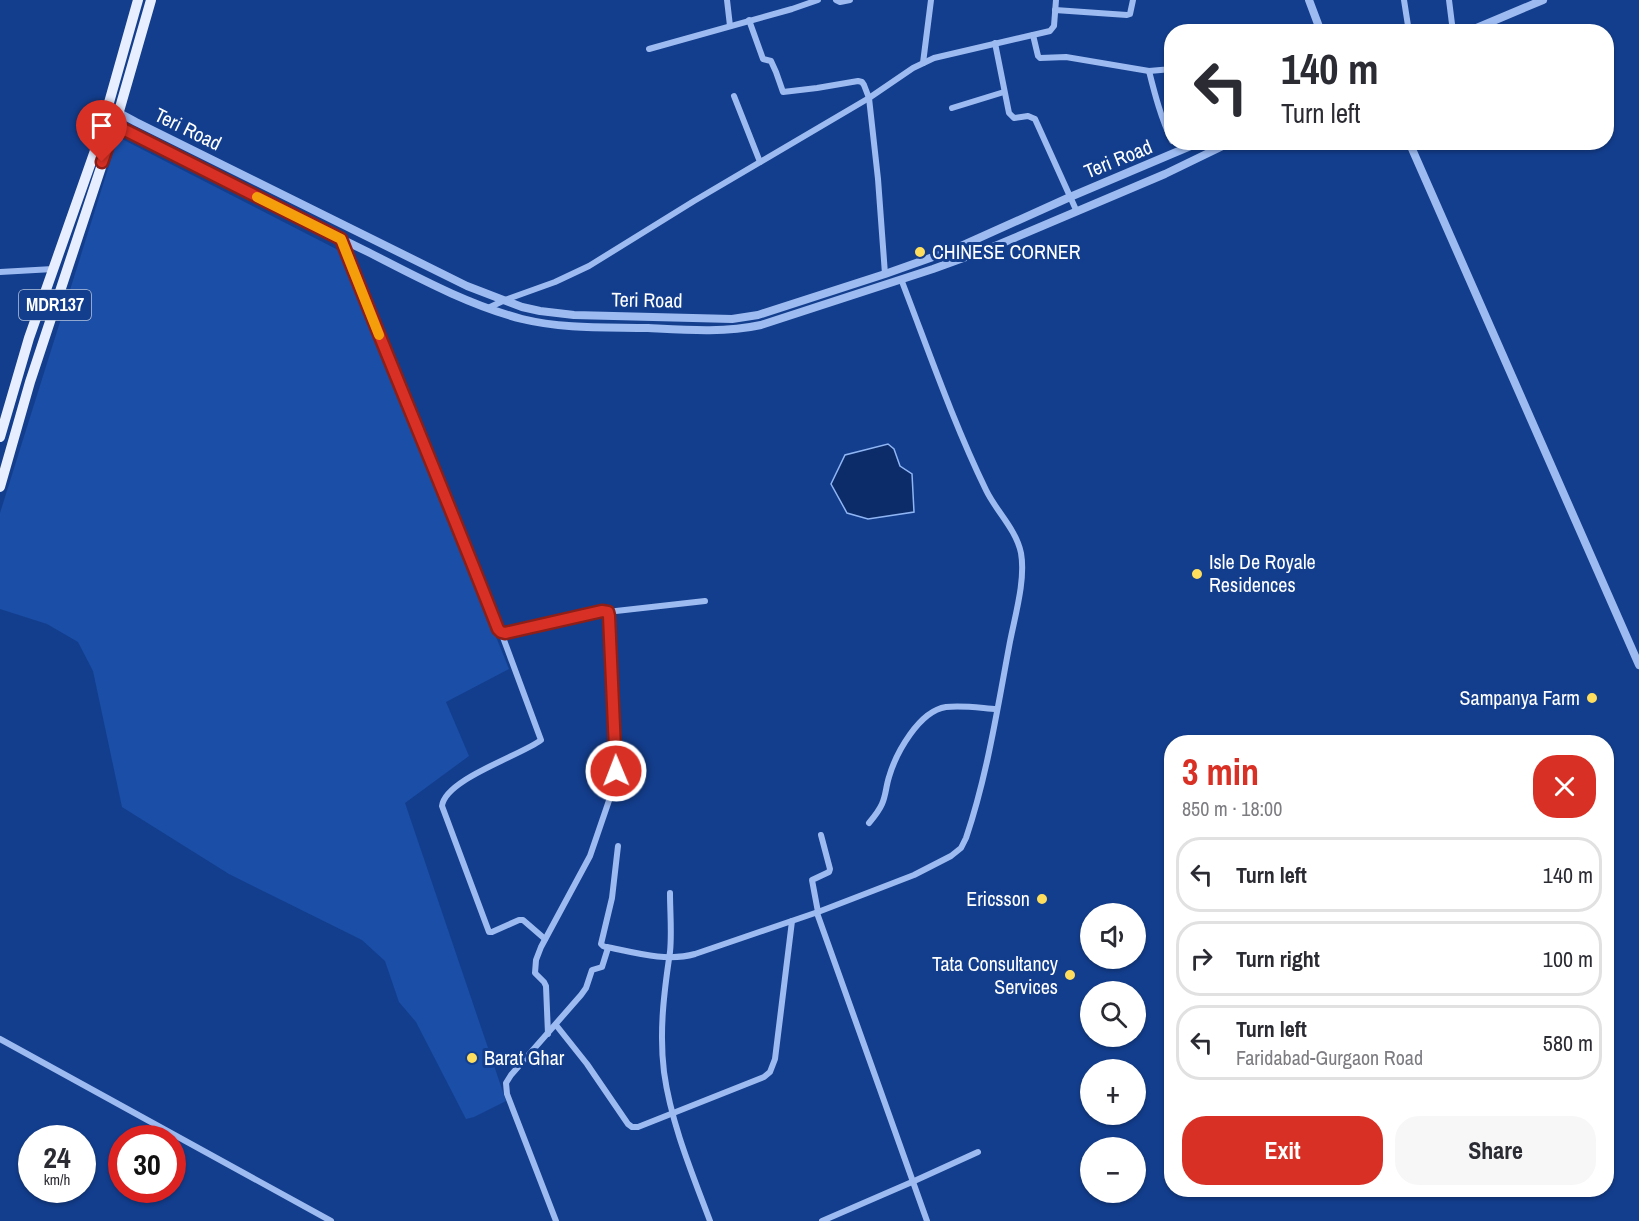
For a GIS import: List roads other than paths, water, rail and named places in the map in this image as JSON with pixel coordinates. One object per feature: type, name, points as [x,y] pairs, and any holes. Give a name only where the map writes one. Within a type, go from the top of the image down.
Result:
[{"type":"main road","name":"MDR137","points":[[0,487],[109,123],[108,106],[138,0]]},
{"type":"main road","name":"MDR137","points":[[0,437],[29,338],[88,174],[109,123],[118,113],[151,0]]},
{"type":"street","points":[[727,0],[730,26]]},
{"type":"street","points":[[649,49],[818,0]]},
{"type":"street","points":[[836,0],[840,2],[850,0]]},
{"type":"street","points":[[923,63],[931,0]]},
{"type":"street","points":[[488,308],[572,275],[869,98],[923,63],[934,58],[1053,29],[1056,0]]},
{"type":"street","points":[[1055,10],[1127,15],[1132,11],[1133,0]]},
{"type":"street","points":[[1309,0],[1319,24]]},
{"type":"street","points":[[1404,0],[1408,24]]},
{"type":"street","points":[[1449,0],[1452,24]]},
{"type":"street","points":[[1518,0],[1520,9]]},
{"type":"street","points":[[1485,24],[1543,0]]},
{"type":"street","points":[[749,20],[763,59],[771,62],[783,92],[858,81],[864,85],[869,98],[885,274]]},
{"type":"street","points":[[1033,34],[1040,58],[1066,57],[1149,70],[1164,69]]},
{"type":"street","points":[[995,43],[1011,116],[1028,116],[1035,119],[1077,212]]},
{"type":"street","points":[[1149,70],[1164,125]]},
{"type":"street","points":[[952,108],[1004,92]]},
{"type":"street","points":[[734,96],[760,162]]},
{"type":"street","name":"Teri Road","points":[[108,106],[467,286],[522,307],[558,314],[732,319],[758,315],[950,251],[1070,197],[1183,150]]},
{"type":"street","points":[[109,123],[445,290],[488,308],[549,324],[717,331],[761,325],[978,252],[1077,212],[1214,150]]},
{"type":"street","points":[[1413,150],[1639,665]]},
{"type":"street","points":[[341,239],[501,632],[542,740],[470,778],[451,791],[443,800],[442,806],[489,932],[523,920],[545,939]]},
{"type":"street","points":[[0,272],[54,269]]},
{"type":"street","points":[[618,846],[612,898],[602,944],[607,947],[668,958],[686,957],[818,913],[914,875],[941,862],[961,848],[971,824],[989,752],[1018,599],[1021,555],[1019,543],[985,489],[901,279]]},
{"type":"street","points":[[863,281],[867,291]]},
{"type":"street","points":[[501,632],[602,611],[705,601]]},
{"type":"street","points":[[548,1034],[546,986],[534,970],[536,960],[590,856],[615,783],[616,749],[608,612]]},
{"type":"street","points":[[869,823],[883,803],[888,778],[898,754],[926,717],[946,707],[997,709]]},
{"type":"street","points":[[821,835],[830,869],[829,872],[812,880],[818,913],[927,1221]]},
{"type":"street","points":[[670,892],[670,945],[662,1043],[664,1073],[673,1114],[710,1221]]},
{"type":"street","points":[[556,1025],[592,1070],[632,1127],[638,1127],[673,1114],[764,1077],[770,1072],[775,1059],[792,921]]},
{"type":"street","points":[[556,1221],[507,1094],[506,1083],[584,991],[592,970],[602,968],[607,947]]},
{"type":"street","points":[[0,1039],[331,1221]]},
{"type":"street","points":[[822,1221],[978,1152]]},
{"type":"place","name":"CHINESE CORNER","points":[[920,252]]},
{"type":"place","name":"Isle De Royale Residences","points":[[1197,574]]},
{"type":"place","name":"Sampanya Farm","points":[[1592,698]]},
{"type":"place","name":"Ericsson","points":[[1042,899]]},
{"type":"place","name":"Tata Consultancy Services","points":[[1070,975]]},
{"type":"place","name":"Barat Ghar","points":[[472,1058]]}]
